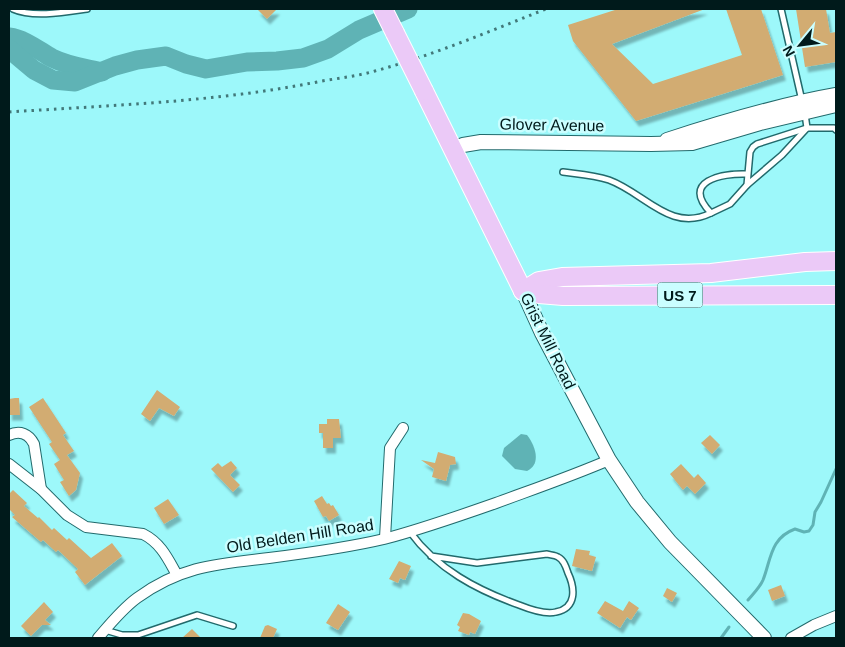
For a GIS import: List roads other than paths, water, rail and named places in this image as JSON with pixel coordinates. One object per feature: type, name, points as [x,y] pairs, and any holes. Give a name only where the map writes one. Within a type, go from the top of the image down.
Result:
[{"type":"highway","name":"Grist Mill Road","points":[[383,9],[523,291]]},
{"type":"highway","name":"US 7","points":[[523,291],[539,281],[562,277],[711,273],[805,262],[836,261]]},
{"type":"highway","name":"US 7","points":[[523,291],[563,296],[836,295]]},
{"type":"street","name":"Glover Avenue","points":[[803,107],[836,95]]},
{"type":"street","name":"Glover Avenue","points":[[453,149],[481,142],[652,144],[717,124],[803,107],[836,105]]},
{"type":"street","name":"Grist Mill Road","points":[[523,291],[542,333],[609,460],[647,516],[764,638]]},
{"type":"street","points":[[385,538],[390,448],[403,428]]},
{"type":"street","points":[[9,435],[20,433],[31,439],[34,444],[41,489]]},
{"type":"street","name":"Old Belden Hill Road","points":[[98,638],[136,598],[177,575],[202,566],[345,548],[409,532],[567,478],[609,460]]},
{"type":"street","points":[[9,464],[41,489],[67,515],[86,527],[143,534],[150,538],[162,548],[177,575]]},
{"type":"street","points":[[791,638],[814,624],[836,616]]},
{"type":"lane","points":[[13,9],[21,13],[59,13],[87,9]]},
{"type":"lane","points":[[781,9],[807,128]]},
{"type":"lane","points":[[563,172],[591,175],[609,180],[627,188],[672,216],[689,220],[702,218],[730,204],[746,185],[782,155],[807,128]]},
{"type":"lane","points":[[746,185],[749,158],[753,147],[807,128],[834,128],[836,130]]},
{"type":"lane","points":[[711,213],[704,206],[700,196],[702,186],[708,180],[717,177],[747,174]]},
{"type":"lane","points":[[409,532],[419,546],[431,556],[472,586],[527,608],[555,613],[568,606],[574,592],[564,562],[557,556],[547,554],[477,563],[431,556]]},
{"type":"lane","points":[[105,630],[122,635],[138,635],[197,615],[233,626]]},
{"type":"water","points":[[521,434],[527,435],[536,454],[532,468],[527,471],[515,469],[502,456],[504,448]]},
{"type":"waterway","points":[[9,49],[34,70],[53,80],[75,82],[115,66],[137,60],[166,56],[206,69],[247,62],[303,58],[328,49],[359,30],[408,9]]},
{"type":"waterway","points":[[9,37],[26,42],[58,61],[102,72]]},
{"type":"waterway","points":[[748,600],[762,583],[773,550],[781,538],[795,529],[804,532],[809,531],[813,525],[815,512],[836,469]]},
{"type":"waterway","points":[[721,638],[729,627]]},
{"type":"railway","points":[[9,112],[127,105],[244,94],[356,76],[397,65],[440,50],[546,9]]}]
